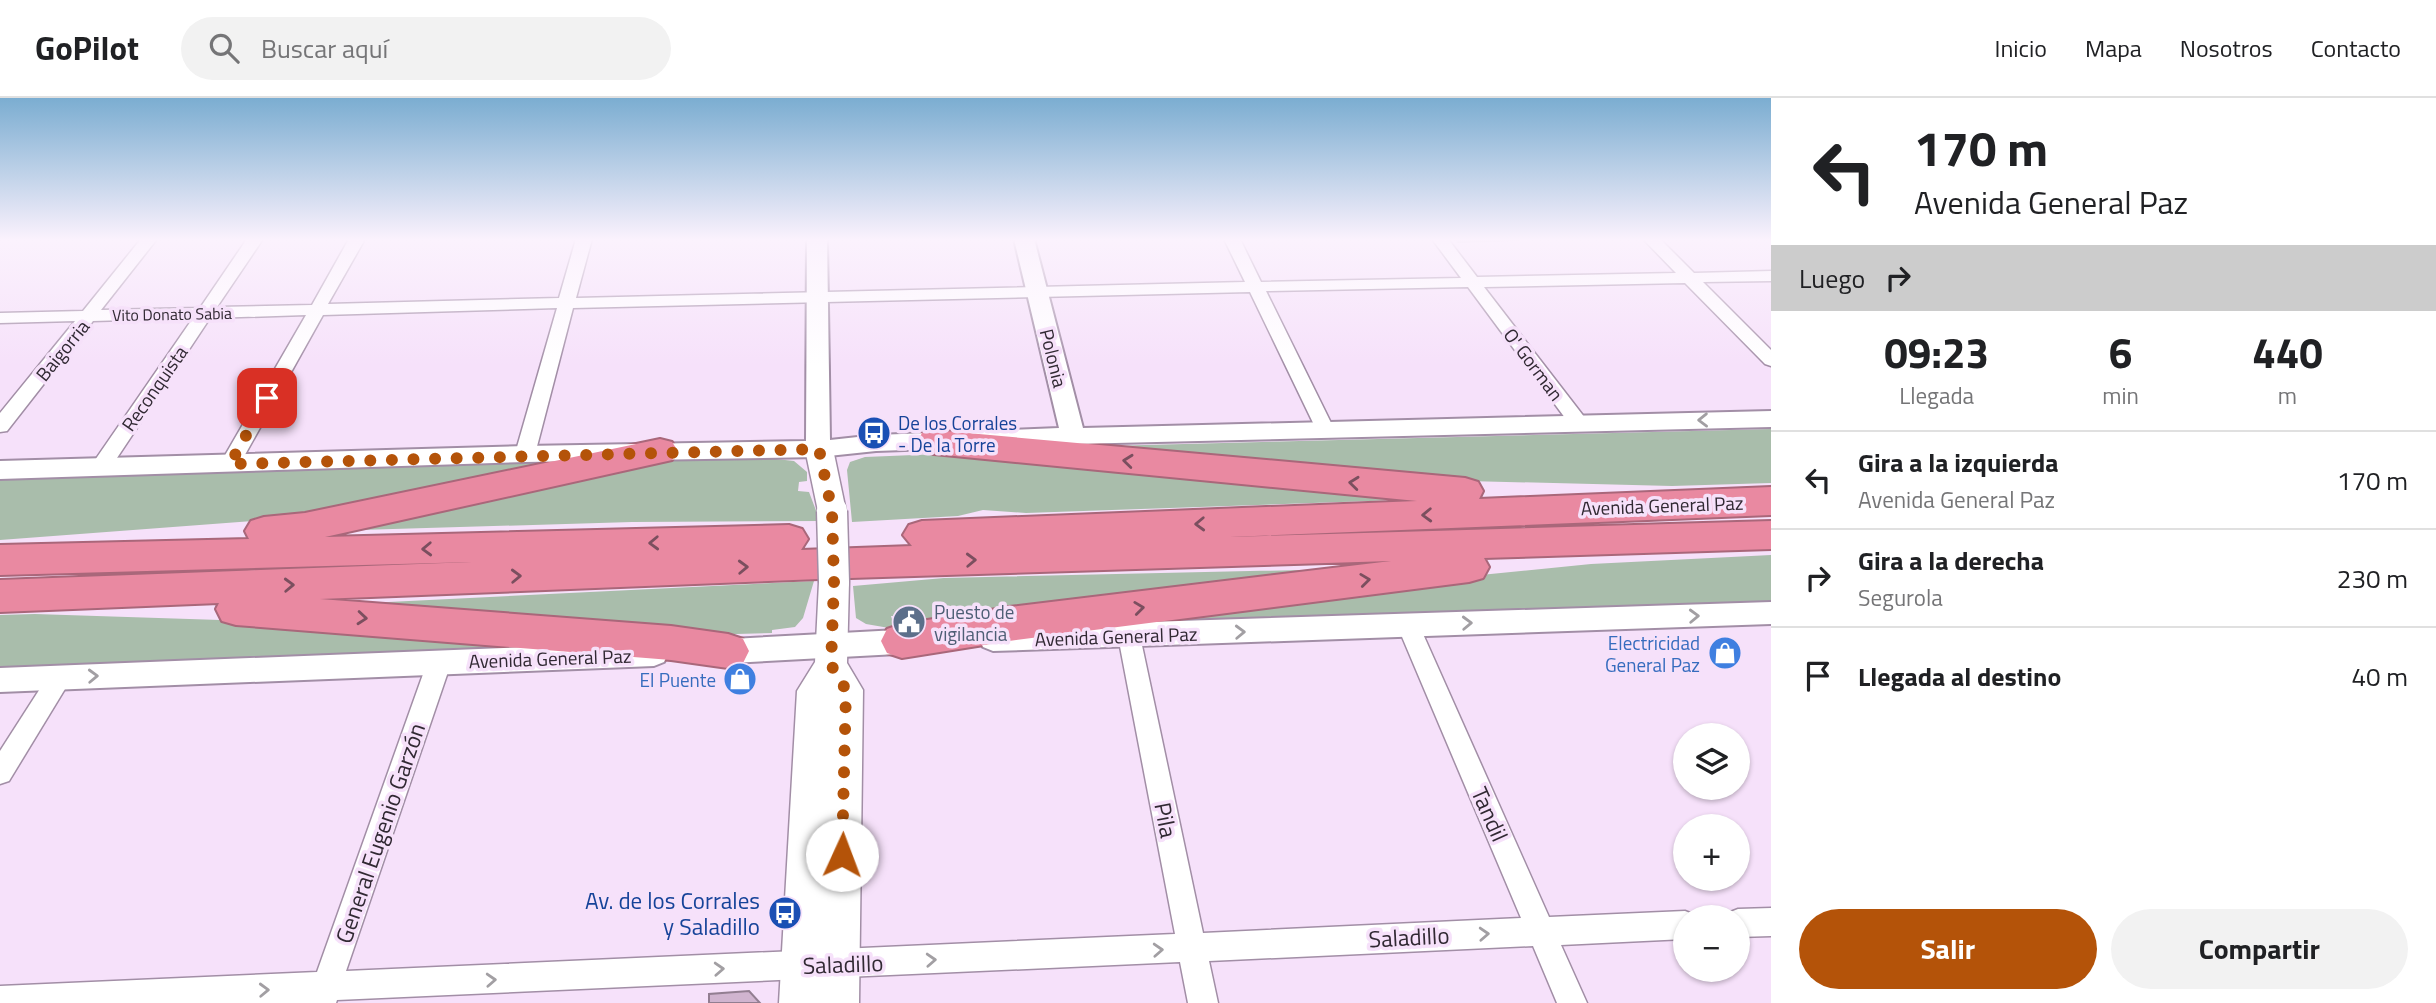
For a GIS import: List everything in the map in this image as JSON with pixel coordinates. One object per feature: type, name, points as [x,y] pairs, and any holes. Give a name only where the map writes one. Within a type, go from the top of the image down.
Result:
[{"type":"highway","points":[[934,442],[1399,487],[1691,504]]},
{"type":"highway","points":[[0,559],[305,527],[571,468],[660,452]]},
{"type":"highway","name":"Avenida General Paz","points":[[0,559],[849,538],[1771,501]]},
{"type":"highway","points":[[902,641],[1147,607],[1753,536]]},
{"type":"highway","name":"Avenida General Paz","points":[[0,598],[819,564],[1753,536]]},
{"type":"highway","points":[[0,598],[247,609],[671,643],[728,652]]},
{"type":"main road","points":[[819,449],[832,511],[832,655],[846,690],[847,718],[820,984]]},
{"type":"street","name":"Baigorria","points":[[0,426],[117,281]]},
{"type":"street","name":"Reconquista","points":[[100,468],[227,281]]},
{"type":"street","points":[[230,464],[334,281]]},
{"type":"street","points":[[525,454],[571,281]]},
{"type":"street","points":[[817,281],[819,449]]},
{"type":"street","name":"Polonia","points":[[1035,281],[1073,436]]},
{"type":"street","points":[[1253,281],[1325,429]]},
{"type":"street","name":"Vito Donato Sabia","points":[[0,318],[1464,281]]},
{"type":"street","name":"O' Gorman","points":[[1472,281],[1578,422]]},
{"type":"street","points":[[1692,281],[1771,360]]},
{"type":"street","points":[[0,470],[525,454],[819,449],[1073,436],[1771,419]]},
{"type":"street","name":"Avenida General Paz","points":[[0,680],[728,652],[832,655],[902,641],[1129,636],[1771,613]]},
{"type":"street","name":"Tandil","points":[[1408,625],[1572,1003]]},
{"type":"street","name":"Pila","points":[[1129,636],[1203,1003]]},
{"type":"street","name":"General Eugenio Garzón","points":[[324,995],[439,663]]},
{"type":"street","points":[[0,773],[61,677]]},
{"type":"street","points":[[1750,923],[1771,922]]},
{"type":"street","name":"Saladillo","points":[[0,1001],[820,984],[1192,948],[1673,926]]},
{"type":"green space","points":[[1771,429],[1771,483],[1672,486],[1428,480],[1067,447]]},
{"type":"green space","points":[[963,453],[1393,496],[1398,500],[1026,513],[983,510],[958,516],[852,522],[847,470],[850,462],[865,457]]},
{"type":"green space","points":[[767,458],[794,461],[807,472],[807,481],[799,482],[798,491],[809,492],[820,521],[632,522],[326,531],[662,460]]},
{"type":"green space","points":[[563,459],[320,516],[0,540],[0,476]]},
{"type":"green space","points":[[1771,555],[1771,604],[1066,629],[1390,584],[1591,564]]},
{"type":"green space","points":[[1431,567],[923,628],[920,616],[891,616],[895,629],[866,624],[856,618],[853,586],[944,578]]},
{"type":"green space","points":[[814,581],[803,618],[795,627],[772,630],[772,633],[699,635],[328,605]]},
{"type":"green space","points":[[0,615],[251,621],[609,645],[0,669]]},
{"type":"building","points":[[749,991],[760,1003],[709,1003],[709,994]]},
{"type":"place","name":"De los Corrales - De la Torre","points":[[874,433]]},
{"type":"place","name":"Puesto de vigilancia","points":[[909,622]]},
{"type":"place","name":"Electricidad General Paz","points":[[1725,653]]},
{"type":"place","name":"El Puente","points":[[740,679]]},
{"type":"place","name":"Av. de los Corrales y Saladillo","points":[[785,913]]},
{"type":"route","points":[[267,398],[230,464],[525,454],[819,449],[832,511],[834,582],[831,665],[846,690],[842,855]]}]
